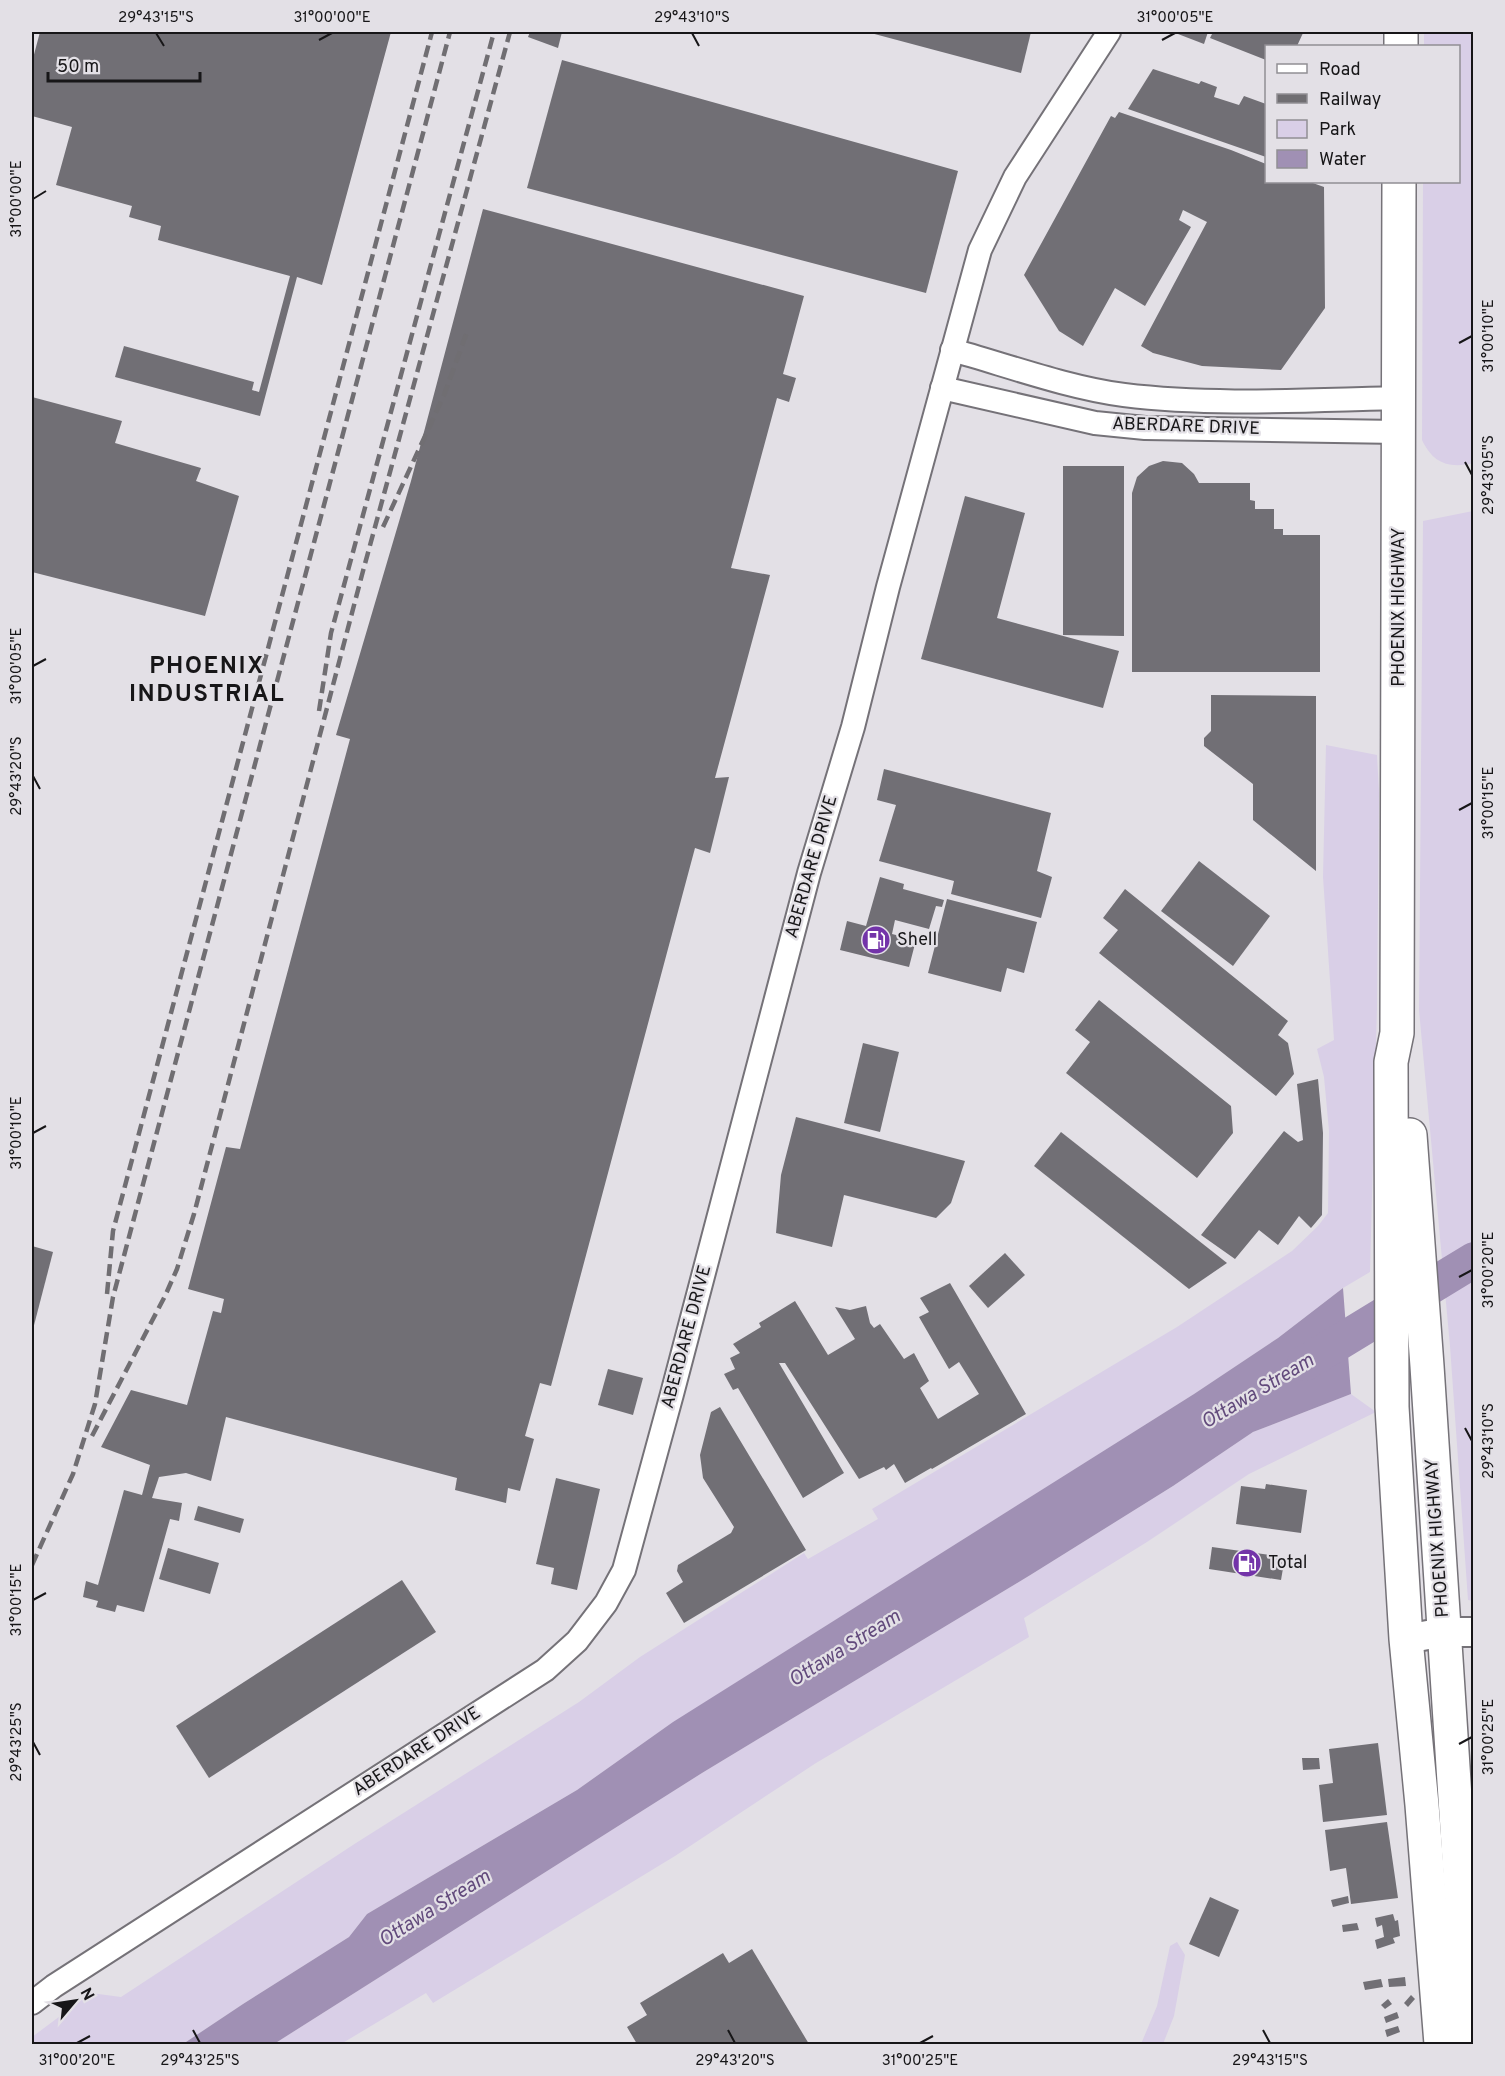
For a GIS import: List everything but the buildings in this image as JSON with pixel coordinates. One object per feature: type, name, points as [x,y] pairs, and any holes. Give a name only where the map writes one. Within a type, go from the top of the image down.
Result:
[{"type":"main road","name":"PHOENIX HIGHWAY","points":[[1399,183],[1397,1033],[1405,1059],[1403,1216],[1392,1407],[1406,1639],[1441,2044]]},
{"type":"main road","name":"PHOENIX HIGHWAY","points":[[1403,1216],[1427,1366],[1459,1632],[1471,2044]]},
{"type":"street","name":"ABERDARE DRIVE","points":[[32,2003],[54,1986],[545,1670],[578,1641],[606,1603],[624,1570],[809,873],[853,727],[980,250],[1015,177],[1109,32]]},
{"type":"street","name":"ABERDARE DRIVE","points":[[952,350],[1073,384],[1122,395],[1221,401],[1398,398]]},
{"type":"street","name":"ABERDARE DRIVE","points":[[942,388],[1095,423],[1135,428],[1399,432]]},
{"type":"street","points":[[1406,1639],[1459,1632]]},
{"type":"green space","points":[[1424,32],[1473,32],[1474,463],[1465,465],[1449,464],[1436,459],[1422,440],[1423,183],[1460,183],[1460,45],[1424,45]]},
{"type":"green space","points":[[1474,511],[1473,1601],[1468,1600],[1450,1346],[1419,1010],[1423,521]]},
{"type":"green space","points":[[1326,745],[1377,755],[1379,792],[1377,1008],[1370,1272],[1343,1288],[1278,1338],[1194,1394],[669,1725],[577,1790],[367,1914],[349,1937],[183,2044],[32,2044],[32,2037],[91,1993],[121,1997],[356,1843],[579,1702],[640,1657],[804,1553],[808,1559],[878,1519],[872,1509],[1177,1327],[1292,1251],[1318,1226],[1328,1213],[1329,1131],[1324,1077],[1317,1049],[1334,1040],[1323,877]]},
{"type":"green space","points":[[1351,1394],[1376,1412],[1249,1474],[1147,1542],[1024,1618],[1029,1637],[816,1763],[675,1856],[433,2003],[426,1993],[341,2044],[274,2044],[702,1773],[1173,1486],[1253,1432]]},
{"type":"green space","points":[[1177,1942],[1185,1955],[1174,2016],[1163,2044],[1141,2044],[1157,2006],[1170,1946]]},
{"type":"water","points":[[1343,1288],[1351,1394],[1253,1432],[1173,1486],[702,1773],[274,2044],[183,2044],[349,1937],[367,1914],[577,1790],[673,1722],[1194,1394],[1278,1338]]},
{"type":"waterway","name":"Ottawa Stream","points":[[1305,1363],[1474,1260]]},
{"type":"railway","points":[[107,1294],[113,1231],[432,32]]},
{"type":"railway","points":[[32,1565],[73,1474],[95,1404],[113,1297],[450,32]]},
{"type":"railway","points":[[319,711],[331,633],[494,32]]},
{"type":"railway","points":[[92,1436],[165,1296],[177,1269],[194,1214],[363,571],[510,32]]},
{"type":"railway","points":[[383,527],[444,395],[467,332]]},
{"type":"place","name":"Shell","points":[[876,940]]},
{"type":"place","name":"Total","points":[[1247,1563]]},
{"type":"district","name":"PHOENIX INDUSTRIAL","points":[[207,681]]}]
